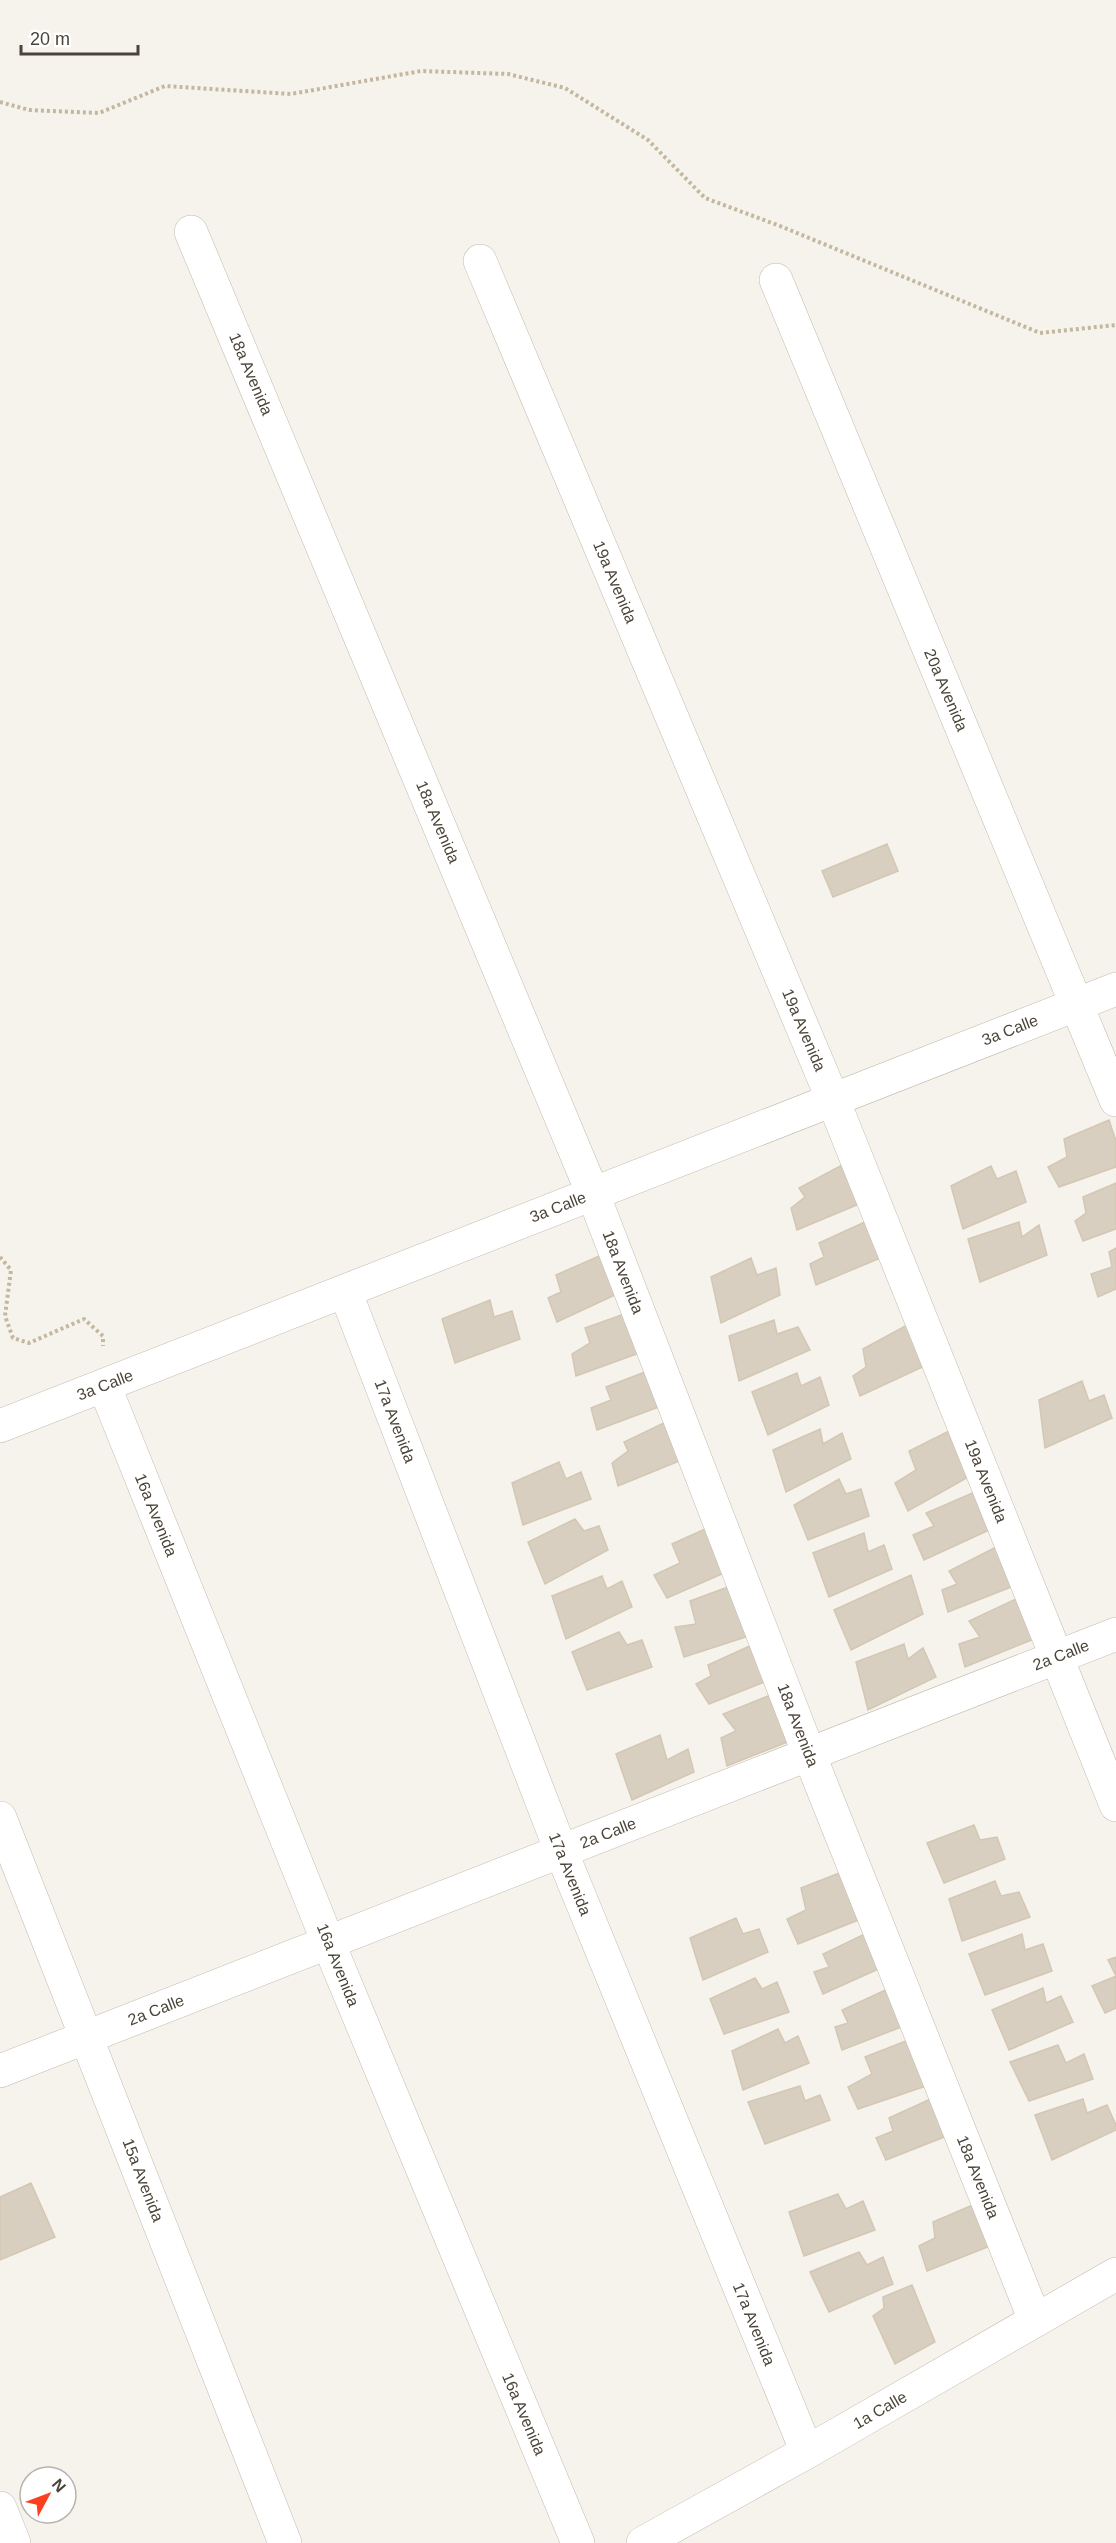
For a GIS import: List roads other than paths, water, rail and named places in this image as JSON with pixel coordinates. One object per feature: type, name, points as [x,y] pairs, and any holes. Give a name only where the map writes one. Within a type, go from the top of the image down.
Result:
[{"type":"street","name":"18a Avenida","points":[[191,232],[593,1194],[809,1754],[1035,2320]]},
{"type":"street","name":"19a Avenida","points":[[480,261],[833,1100],[1116,1805]]},
{"type":"street","name":"20a Avenida","points":[[776,280],[1116,1101]]},
{"type":"street","name":"3a Calle","points":[[0,1426],[1116,989]]},
{"type":"street","name":"17a Avenida","points":[[345,1291],[561,1851],[807,2452]]},
{"type":"street","name":"16a Avenida","points":[[104,1385],[328,1942],[578,2543]]},
{"type":"street","name":"2a Calle","points":[[0,2071],[1116,1634]]},
{"type":"street","name":"15a Avenida","points":[[0,1818],[285,2543]]},
{"type":"street","name":"1a Calle","points":[[643,2543],[807,2452],[1116,2274]]},
{"type":"street","points":[[0,2508],[14,2543]]}]
